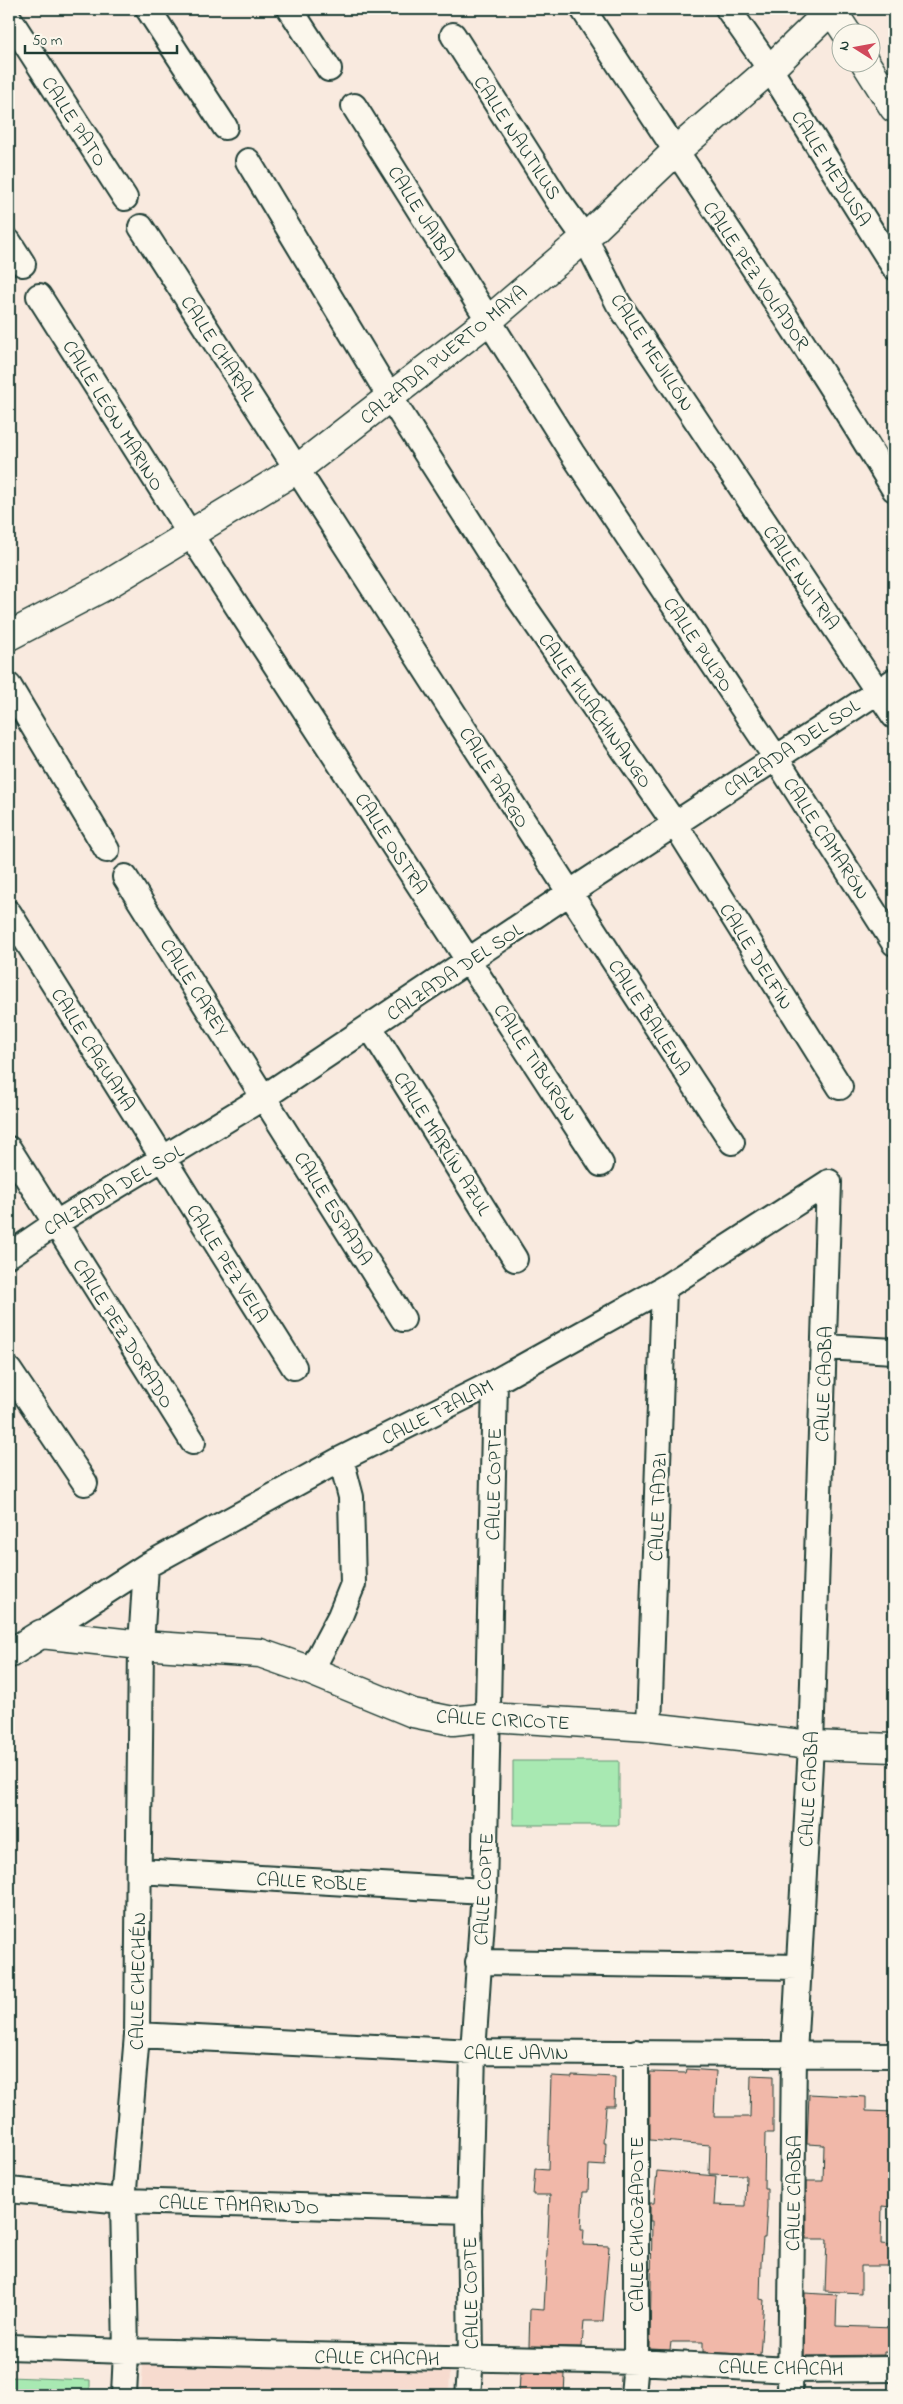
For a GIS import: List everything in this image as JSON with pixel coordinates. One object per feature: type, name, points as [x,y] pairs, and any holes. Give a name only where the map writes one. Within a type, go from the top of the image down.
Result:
[{"type":"street","points":[[148,9],[224,128]]},
{"type":"street","points":[[290,9],[329,69]]},
{"type":"street","name":"CALLE PEZ VOLADOR","points":[[583,9],[675,152],[839,398],[894,489]]},
{"type":"street","name":"CALLE MEDUSA","points":[[728,9],[770,69],[894,267]]},
{"type":"street","points":[[831,9],[839,22]]},
{"type":"street","name":"CALZADA PUERTO MAYA","points":[[9,636],[105,586],[297,469],[489,320],[585,238],[675,152],[770,69],[831,9]]},
{"type":"street","name":"CALLE PATO","points":[[9,18],[125,198]]},
{"type":"street","name":"CALLE NAUTILUS","points":[[453,35],[585,238]]},
{"type":"street","points":[[871,72],[894,108]]},
{"type":"street","name":"CALLE JAIBA","points":[[354,106],[622,530]]},
{"type":"street","name":"CALLE HUACHINANGO","points":[[248,161],[390,396],[518,596],[675,824]]},
{"type":"street","name":"CALLE CHARAL","points":[[141,227],[421,660]]},
{"type":"street","name":"CALLE MEJILLÓN","points":[[585,238],[618,303],[727,464]]},
{"type":"street","points":[[9,242],[22,264]]},
{"type":"street","name":"CALLE LEÓN MARINO","points":[[39,296],[190,534],[314,724]]},
{"type":"street","name":"CALLE NUTRIA","points":[[727,464],[886,685],[894,716]]},
{"type":"street","name":"CALLE PULPO","points":[[622,530],[776,758]]},
{"type":"street","name":"CALLE PARGO","points":[[421,660],[569,893]]},
{"type":"street","name":"CALZADA DEL SOL","points":[[9,1255],[56,1223],[264,1097],[569,893],[886,685]]},
{"type":"street","points":[[9,686],[108,850]]},
{"type":"street","name":"CALLE OSTRA","points":[[314,724],[470,961]]},
{"type":"street","name":"CALLE CAMARÓN","points":[[776,758],[894,943]]},
{"type":"street","name":"CALLE DELFÍN","points":[[675,824],[840,1087]]},
{"type":"street","name":"CALLE CAREY","points":[[126,878],[264,1097]]},
{"type":"street","name":"CALLE BALLENA","points":[[569,893],[732,1142]]},
{"type":"street","name":"CALLE CAGUAMA","points":[[9,913],[163,1158]]},
{"type":"street","name":"CALLE TIBURÓN","points":[[470,961],[601,1164]]},
{"type":"street","name":"CALLE MARLÍN AZUL","points":[[370,1027],[515,1259]]},
{"type":"street","name":"CALLE ESPADA","points":[[264,1097],[403,1319]]},
{"type":"street","name":"CALLE PEZ DORADO","points":[[9,1149],[193,1442]]},
{"type":"street","name":"CALLE PEZ VELA","points":[[163,1158],[294,1367]]},
{"type":"street","name":"CALLE TZALAM","points":[[41,1634],[146,1566],[341,1459],[495,1382],[664,1288],[829,1182]]},
{"type":"street","name":"CALLE CAOBA","points":[[790,2395],[794,2054],[811,1745],[829,1182]]},
{"type":"street","name":"CALLE TADZI","points":[[649,1727],[664,1288]]},
{"type":"street","points":[[825,1347],[894,1350]]},
{"type":"street","points":[[9,1370],[85,1483]]},
{"type":"street","name":"CALLE COPTE","points":[[468,2395],[470,2359],[469,2212],[473,2052],[484,1891],[490,1718],[495,1382]]},
{"type":"street","points":[[311,1671],[340,1616],[353,1584],[351,1497],[341,1459]]},
{"type":"street","name":"CALLE CHECHÉN","points":[[124,2395],[126,2351],[123,2200],[138,2035],[142,1645],[146,1566]]},
{"type":"street","points":[[9,1654],[41,1634]]},
{"type":"street","name":"CALLE CIRICOTE","points":[[41,1634],[142,1645],[260,1654],[311,1671],[413,1713],[453,1721],[490,1718],[649,1727],[811,1745],[894,1748]]},
{"type":"street","name":"CALLE ROBLE","points":[[139,1871],[484,1891]]},
{"type":"street","points":[[478,1962],[798,1967]]},
{"type":"street","name":"CALLE JAVIN","points":[[138,2035],[473,2052],[894,2055]]},
{"type":"street","name":"CALLE CHICOZAPOTE","points":[[633,2395],[636,2362],[636,2052]]},
{"type":"street","name":"CALLE TAMARINDO","points":[[9,2190],[123,2200],[469,2212]]},
{"type":"street","name":"CALLE CHACAH","points":[[9,2347],[636,2362],[791,2370],[894,2369]]},
{"type":"shaded area","points":[[143,2365],[450,2372],[449,2395],[141,2395]]},
{"type":"green space","points":[[513,1761],[619,1761],[619,1825],[513,1825]]},
{"type":"green space","points":[[9,2377],[90,2380],[90,2395],[9,2395]]},
{"type":"building","points":[[687,2069],[716,2071],[714,2117],[750,2117],[751,2075],[773,2076],[773,2133],[765,2133],[764,2188],[767,2188],[767,2207],[761,2263],[760,2299],[764,2300],[760,2355],[703,2352],[703,2342],[671,2342],[670,2350],[650,2349],[652,2221],[650,2221],[650,2203],[654,2203],[657,2171],[716,2176],[714,2205],[745,2206],[746,2175],[709,2174],[710,2145],[650,2140],[650,2072],[686,2073]]},
{"type":"building","points":[[572,2075],[615,2077],[614,2106],[606,2106],[603,2143],[606,2143],[605,2166],[589,2165],[588,2192],[583,2192],[581,2229],[584,2229],[583,2245],[609,2246],[603,2321],[584,2321],[582,2347],[529,2346],[530,2309],[544,2310],[550,2195],[533,2195],[535,2169],[548,2170],[551,2076],[572,2077]]},
{"type":"building","points":[[809,2094],[866,2097],[866,2111],[894,2112],[894,2192],[892,2192],[891,2207],[882,2206],[881,2244],[894,2245],[893,2266],[861,2266],[861,2293],[825,2291],[827,2239],[806,2239],[806,2181],[823,2181],[824,2145],[807,2144]]},
{"type":"building","points":[[805,2293],[837,2295],[836,2326],[894,2328],[894,2353],[884,2352],[884,2355],[804,2356]]},
{"type":"building","points":[[527,2373],[565,2374],[564,2395],[519,2395],[520,2375]]}]
